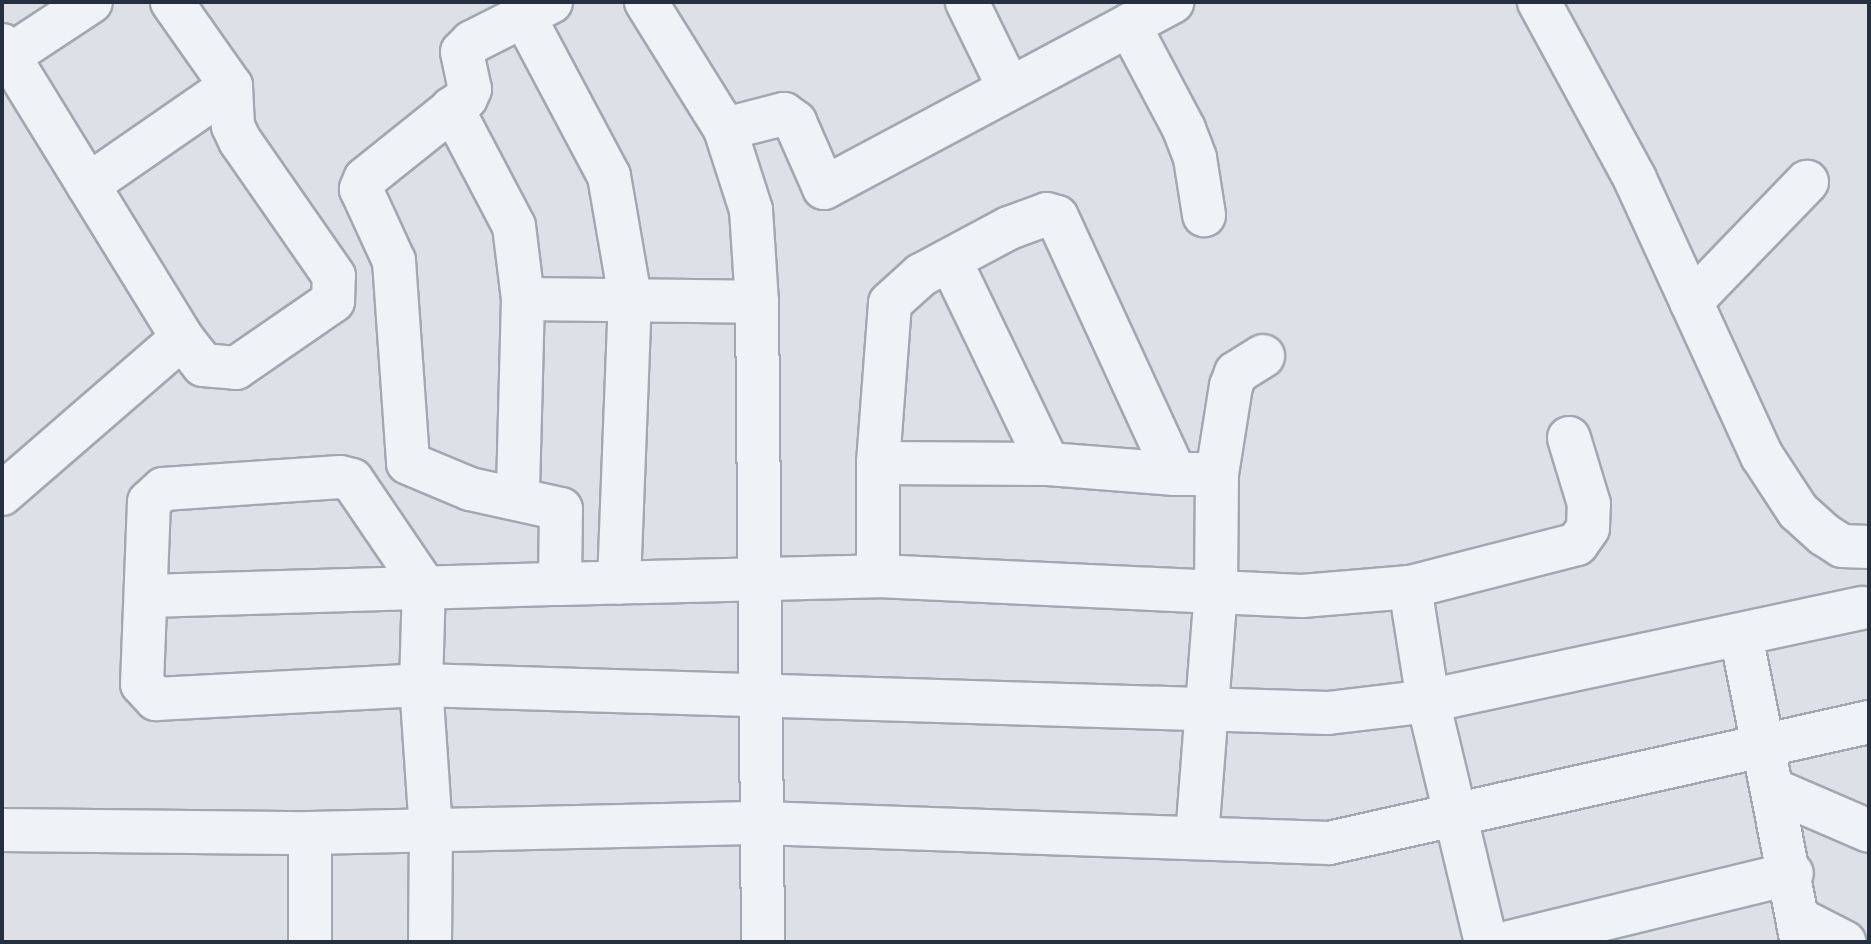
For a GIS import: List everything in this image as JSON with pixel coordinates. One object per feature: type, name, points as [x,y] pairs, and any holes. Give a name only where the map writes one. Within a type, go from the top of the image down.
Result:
[{"type":"street","points":[[91,2],[6,50],[182,338],[203,365],[236,368],[333,301],[334,276],[240,141],[231,112],[231,86],[172,2]]},
{"type":"street","points":[[646,2],[725,129],[751,210],[757,302],[763,942]]},
{"type":"street","points":[[967,2],[1008,86]]},
{"type":"street","points":[[725,129],[784,114],[795,122],[824,188],[1008,86],[1173,2]]},
{"type":"street","points":[[430,942],[431,831],[421,685],[424,586],[360,490],[340,477],[163,489],[149,502],[148,596],[142,684],[156,699],[421,685],[762,693],[1328,713],[1428,701],[1741,635],[1865,622],[1856,547],[1798,511],[1762,456],[1635,179],[1539,2]]},
{"type":"street","points":[[560,584],[564,515],[556,506],[518,495],[470,489],[433,477],[415,469],[405,457],[394,261],[362,185],[470,89],[462,52],[472,42],[538,10],[609,176],[630,297],[619,583]]},
{"type":"street","points":[[1129,25],[1184,129],[1195,158],[1204,215]]},
{"type":"street","points":[[88,185],[231,86]]},
{"type":"street","points":[[452,108],[514,226],[523,299],[518,495]]},
{"type":"street","points":[[1691,302],[1807,182]]},
{"type":"street","points":[[878,576],[878,463],[890,303],[900,289],[950,260],[1009,228],[1047,214],[1057,217],[1175,474]]},
{"type":"street","points":[[950,260],[1048,464]]},
{"type":"street","points":[[523,299],[630,297],[757,302]]},
{"type":"street","points":[[2,494],[182,338]]},
{"type":"street","points":[[1197,836],[1216,590],[1217,474],[1231,386],[1236,373],[1263,356]]},
{"type":"street","points":[[148,596],[424,586],[878,576],[1315,596],[1410,587],[1577,544],[1588,528],[1589,504],[1569,438]]},
{"type":"street","points":[[878,463],[1048,464],[1175,474],[1217,474]]},
{"type":"street","points":[[1410,587],[1428,701],[1486,942]]},
{"type":"street","points":[[1741,635],[1792,873],[1801,930],[1844,942]]},
{"type":"street","points":[[2,830],[310,833],[762,823],[1329,843],[1456,818],[1869,722]]},
{"type":"street","points":[[1774,790],[1869,831]]},
{"type":"street","points":[[310,833],[310,942]]},
{"type":"street","points":[[1510,942],[1792,873]]}]
